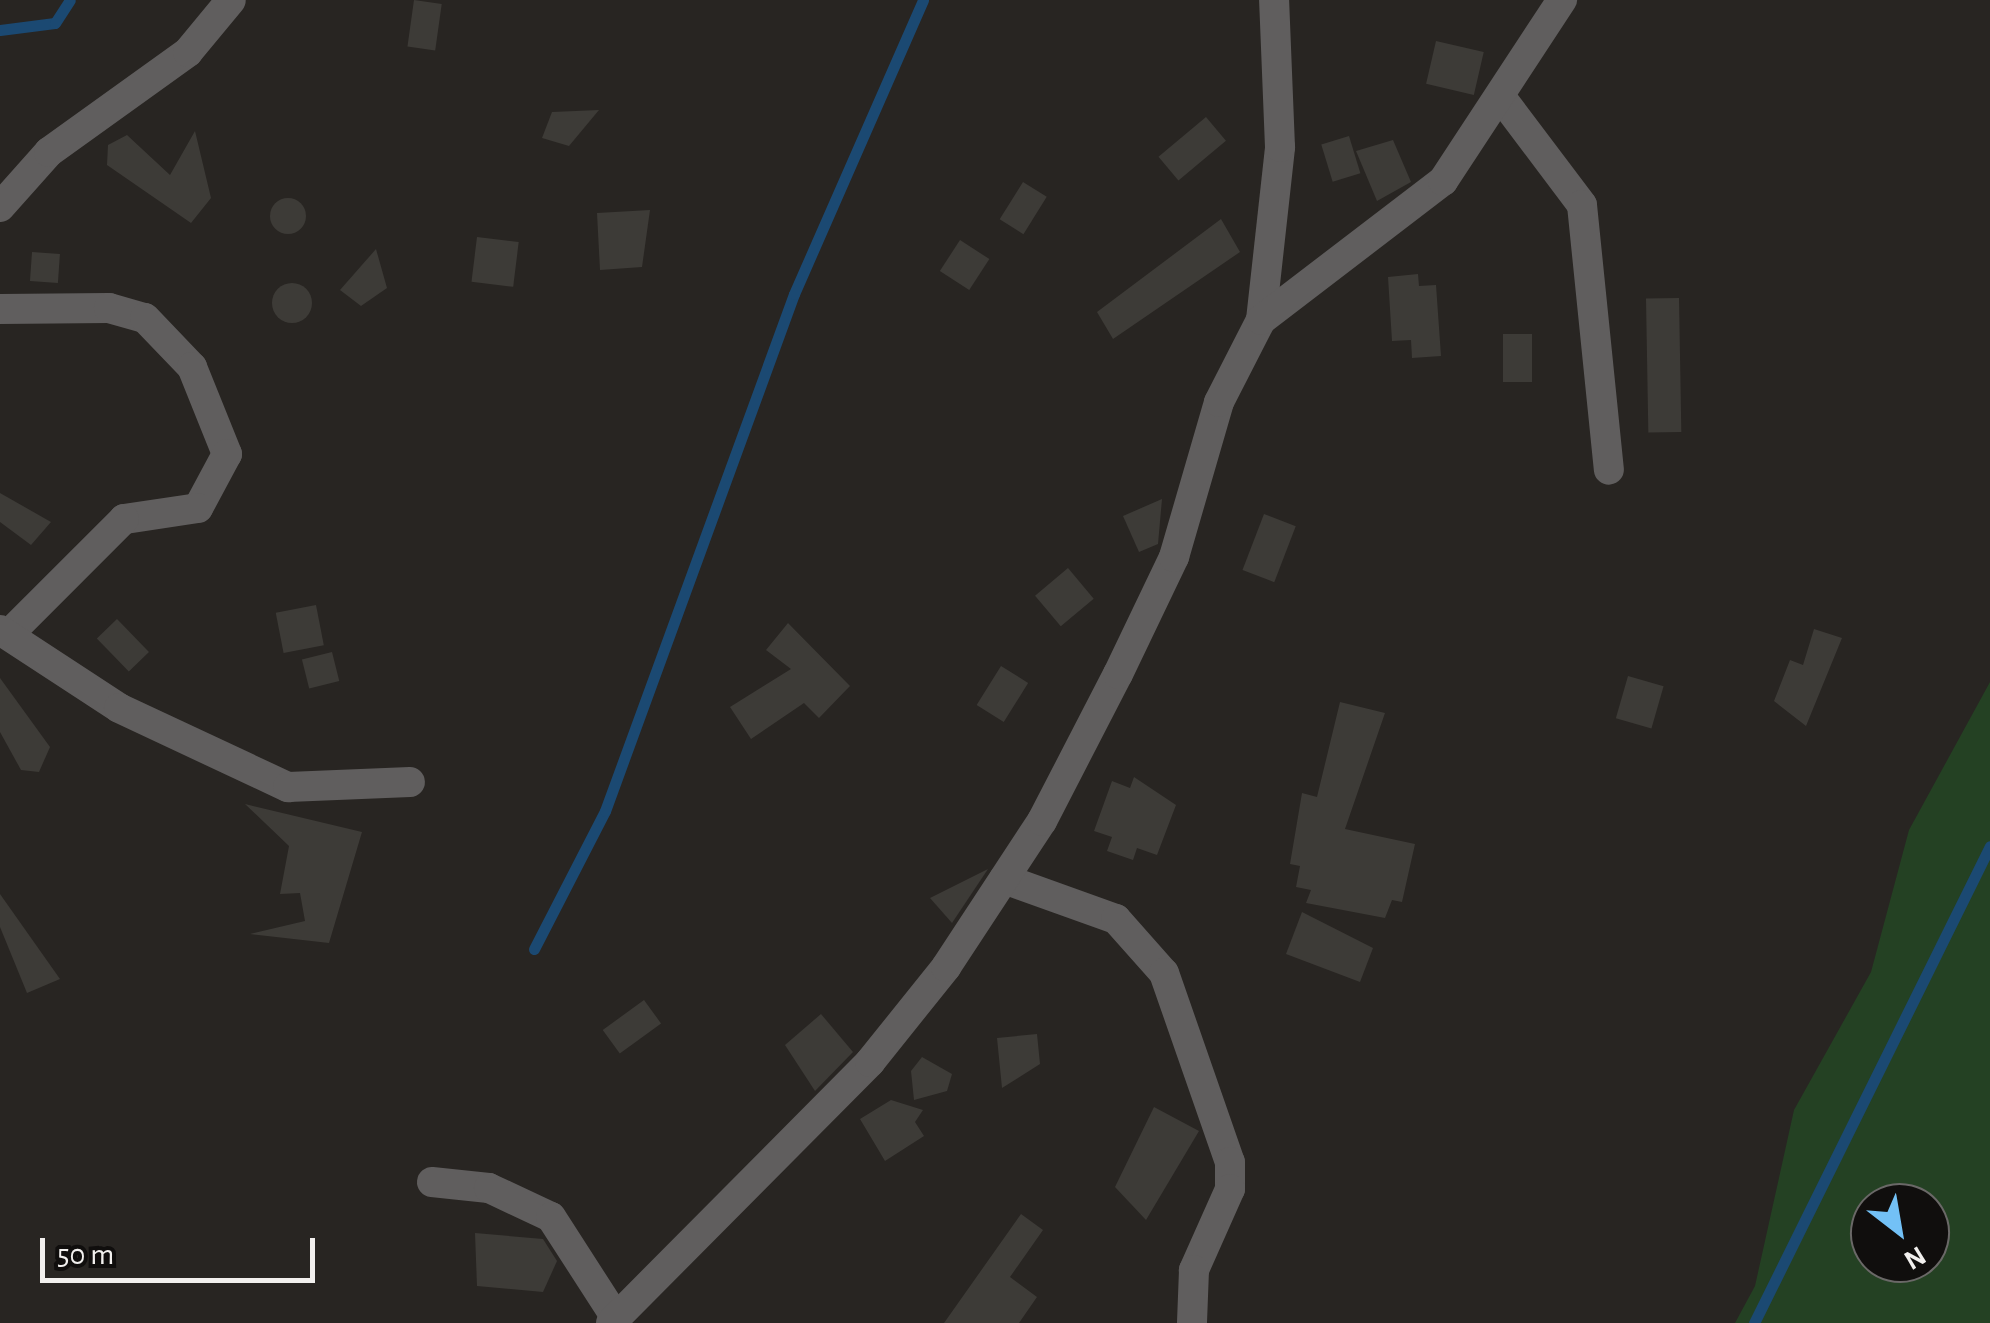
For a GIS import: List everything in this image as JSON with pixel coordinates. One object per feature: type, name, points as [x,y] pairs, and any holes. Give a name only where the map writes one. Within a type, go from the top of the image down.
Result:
[{"type":"street","points":[[0,207],[49,152],[188,52],[231,0]]},
{"type":"street","points":[[432,1182],[489,1188],[551,1216],[613,1320],[870,1062],[1004,879],[1174,557],[1218,402],[1260,320],[1281,134],[1274,0]]},
{"type":"street","points":[[1260,320],[1443,181],[1503,100],[1562,0]]},
{"type":"street","points":[[1503,100],[1582,204],[1610,470]]},
{"type":"street","points":[[0,308],[109,308],[145,318],[192,368],[227,454],[198,508],[124,520],[5,631],[119,708],[288,788],[410,782]]},
{"type":"street","points":[[1004,879],[1116,919],[1164,973],[1230,1162],[1230,1190],[1198,1251],[1192,1323]]},
{"type":"green space","points":[[1990,682],[1990,1323],[1735,1323],[1755,1286],[1794,1110],[1871,972],[1909,830]]},
{"type":"building","points":[[414,0],[442,4],[435,50],[407,47]]},
{"type":"building","points":[[1436,41],[1484,52],[1474,95],[1426,84]]},
{"type":"building","points":[[599,110],[569,146],[542,138],[552,112]]},
{"type":"building","points":[[1206,117],[1226,141],[1178,181],[1159,157]]},
{"type":"building","points":[[195,131],[211,198],[191,223],[107,165],[108,145],[127,135],[170,175]]},
{"type":"building","points":[[1349,136],[1360,173],[1333,182],[1321,144]]},
{"type":"building","points":[[1393,140],[1411,182],[1377,201],[1356,151]]},
{"type":"building","points":[[1023,182],[1047,197],[1023,234],[1000,219]]},
{"type":"building","points":[[288,198],[301,203],[306,216],[301,229],[288,234],[275,229],[270,216],[275,203]]},
{"type":"building","points":[[650,210],[642,267],[600,270],[597,213]]},
{"type":"building","points":[[1221,219],[1240,252],[1113,339],[1097,312]]},
{"type":"building","points":[[477,237],[519,242],[513,287],[472,282]]},
{"type":"building","points":[[960,240],[989,259],[969,290],[940,271]]},
{"type":"building","points":[[376,249],[387,288],[361,306],[340,290]]},
{"type":"building","points":[[32,252],[60,254],[58,283],[30,281]]},
{"type":"building","points":[[1418,274],[1419,286],[1436,285],[1441,356],[1412,358],[1411,340],[1392,341],[1388,277]]},
{"type":"building","points":[[292,283],[306,289],[312,303],[306,317],[292,323],[278,317],[272,303],[278,289]]},
{"type":"building","points":[[1679,298],[1681,432],[1648,433],[1646,299]]},
{"type":"building","points":[[1503,334],[1532,334],[1532,382],[1503,382]]},
{"type":"building","points":[[0,493],[51,522],[31,545],[0,522]]},
{"type":"building","points":[[1162,499],[1158,544],[1139,552],[1123,516]]},
{"type":"building","points":[[1264,514],[1296,526],[1274,582],[1242,570]]},
{"type":"building","points":[[1068,568],[1094,599],[1061,626],[1035,596]]},
{"type":"building","points":[[316,605],[324,645],[284,653],[276,613]]},
{"type":"building","points":[[117,619],[149,652],[129,672],[97,638]]},
{"type":"building","points":[[788,623],[850,686],[819,718],[804,703],[751,739],[730,707],[791,669],[766,650]]},
{"type":"building","points":[[1814,629],[1842,638],[1806,726],[1774,701],[1790,660],[1803,665]]},
{"type":"building","points":[[332,652],[339,681],[309,689],[302,659]]},
{"type":"building","points":[[1001,666],[1028,683],[1004,722],[977,705]]},
{"type":"building","points":[[1628,676],[1664,686],[1651,728],[1616,718]]},
{"type":"building","points":[[0,678],[50,747],[39,772],[21,770],[0,732]]},
{"type":"building","points":[[1340,702],[1385,713],[1345,829],[1415,844],[1402,902],[1392,900],[1385,918],[1306,903],[1311,890],[1296,887],[1300,866],[1290,864],[1302,793],[1317,797]]},
{"type":"building","points":[[1134,777],[1176,805],[1157,855],[1137,848],[1133,860],[1107,851],[1112,837],[1094,831],[1112,781],[1130,788]]},
{"type":"building","points":[[245,804],[362,832],[329,943],[250,934],[305,921],[300,893],[280,894],[289,846]]},
{"type":"building","points":[[988,869],[952,923],[930,898]]},
{"type":"building","points":[[0,894],[60,979],[27,993],[0,927]]},
{"type":"building","points":[[1302,912],[1373,948],[1360,982],[1286,954]]},
{"type":"building","points":[[644,1000],[661,1023],[620,1053],[603,1030]]},
{"type":"building","points":[[821,1014],[853,1052],[815,1091],[785,1045]]},
{"type":"building","points":[[1037,1034],[1040,1064],[1002,1088],[997,1038]]},
{"type":"building","points":[[922,1057],[952,1074],[947,1091],[914,1100],[911,1071]]},
{"type":"building","points":[[891,1100],[923,1110],[915,1122],[924,1136],[885,1161],[860,1119]]},
{"type":"building","points":[[1154,1107],[1199,1131],[1146,1220],[1115,1187]]},
{"type":"building","points":[[1021,1214],[1043,1230],[1010,1277],[1037,1297],[1019,1323],[944,1323]]},
{"type":"building","points":[[475,1233],[543,1239],[557,1261],[543,1292],[477,1286]]},
{"type":"waterway","points":[[0,30],[55,23],[70,0]]},
{"type":"waterway","points":[[534,949],[605,811],[794,294],[923,0]]},
{"type":"waterway","points":[[1754,1323],[1990,846]]}]
